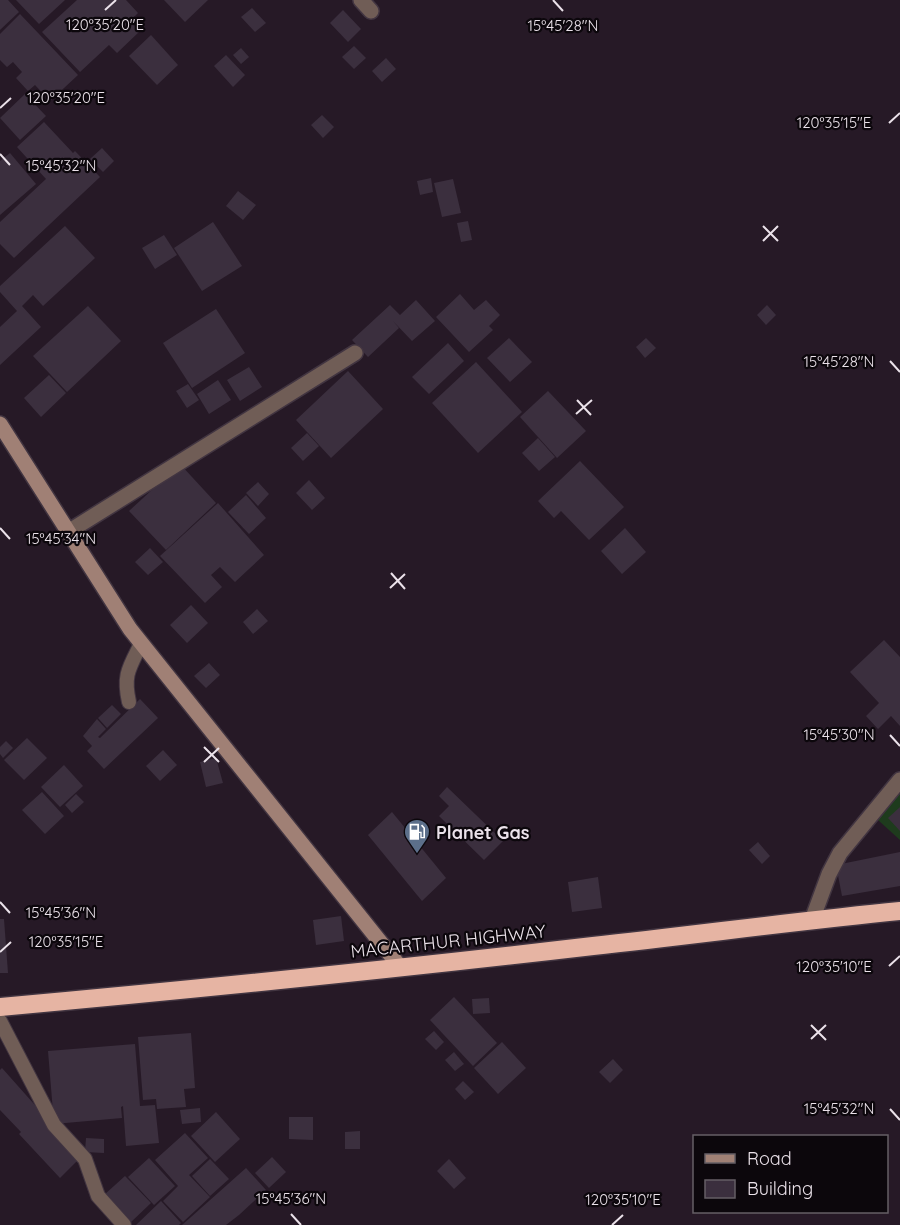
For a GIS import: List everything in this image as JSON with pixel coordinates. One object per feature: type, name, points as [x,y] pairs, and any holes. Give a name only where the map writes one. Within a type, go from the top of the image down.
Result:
[{"type":"highway","name":"MACARTHUR HIGHWAY","points":[[0,1007],[401,968],[900,911]]},
{"type":"street","points":[[68,532],[355,353]]},
{"type":"street","points":[[0,424],[141,644],[401,968]]},
{"type":"street","points":[[812,920],[829,873],[840,853],[900,780]]},
{"type":"lane","points":[[129,702],[125,684],[141,644]]},
{"type":"lane","points":[[0,1021],[54,1125],[85,1160],[98,1196],[124,1225]]},
{"type":"green space","points":[[900,788],[900,840],[878,820]]},
{"type":"building","points":[[0,0],[8,0],[19,12],[0,30]]},
{"type":"building","points":[[16,0],[65,0],[39,24]]},
{"type":"building","points":[[77,0],[126,0],[138,13],[130,21],[140,31],[117,53],[109,45],[80,72],[42,32]]},
{"type":"building","points":[[164,0],[208,0],[185,22]]},
{"type":"building","points":[[252,8],[266,23],[255,32],[241,17]]},
{"type":"building","points":[[343,10],[361,29],[348,42],[330,23]]},
{"type":"building","points":[[20,14],[78,75],[50,101],[35,85],[28,91],[16,78],[22,72],[13,62],[7,67],[0,60],[0,34]]},
{"type":"building","points":[[151,35],[178,65],[157,85],[129,56]]},
{"type":"building","points":[[354,46],[366,58],[354,69],[342,57]]},
{"type":"building","points":[[241,48],[249,57],[241,64],[233,55]]},
{"type":"building","points":[[226,55],[245,75],[233,87],[214,66]]},
{"type":"building","points":[[386,58],[396,69],[382,82],[372,71]]},
{"type":"building","points":[[25,94],[46,116],[20,140],[0,118]]},
{"type":"building","points":[[322,115],[334,127],[323,138],[311,125]]},
{"type":"building","points":[[44,122],[100,177],[14,258],[0,244],[0,222],[46,179],[17,147]]},
{"type":"building","points":[[102,148],[114,161],[103,172],[90,159]]},
{"type":"building","points":[[10,153],[36,184],[0,215],[0,161]]},
{"type":"building","points":[[431,178],[433,192],[420,195],[417,181]]},
{"type":"building","points":[[453,179],[461,213],[442,217],[434,183]]},
{"type":"building","points":[[238,191],[256,205],[243,220],[226,206]]},
{"type":"building","points":[[468,221],[472,240],[461,242],[457,223]]},
{"type":"building","points":[[213,222],[242,266],[202,291],[174,248]]},
{"type":"building","points":[[65,226],[95,258],[43,306],[33,295],[22,306],[41,327],[0,365],[0,327],[17,311],[0,292],[0,286]]},
{"type":"building","points":[[164,235],[177,255],[155,269],[142,248]]},
{"type":"building","points":[[460,294],[474,310],[486,300],[500,315],[489,326],[493,330],[469,352],[436,317]]},
{"type":"building","points":[[416,300],[435,321],[412,341],[393,321],[399,328],[368,357],[352,340],[390,305],[400,315]]},
{"type":"building","points":[[767,305],[776,315],[766,325],[757,315]]},
{"type":"building","points":[[88,306],[121,341],[67,392],[33,356]]},
{"type":"building","points":[[216,309],[245,353],[192,388],[163,343]]},
{"type":"building","points":[[509,338],[532,362],[510,382],[487,358]]},
{"type":"building","points":[[646,338],[656,348],[645,358],[636,347]]},
{"type":"building","points":[[448,343],[464,361],[429,394],[412,377]]},
{"type":"building","points":[[476,362],[522,412],[478,453],[432,403]]},
{"type":"building","points":[[249,367],[262,387],[240,401],[227,380]]},
{"type":"building","points":[[348,371],[383,409],[331,458],[296,420]]},
{"type":"building","points":[[49,375],[66,393],[41,417],[24,398]]},
{"type":"building","points":[[218,380],[231,400],[209,414],[197,394]]},
{"type":"building","points":[[188,384],[199,400],[187,408],[176,391]]},
{"type":"building","points":[[548,391],[586,431],[557,458],[520,417]]},
{"type":"building","points":[[307,433],[319,446],[303,461],[291,448]]},
{"type":"building","points":[[538,438],[555,457],[539,471],[522,453]]},
{"type":"building","points":[[580,461],[624,507],[589,540],[561,511],[554,518],[538,501]]},
{"type":"building","points":[[180,464],[216,503],[166,550],[129,511]]},
{"type":"building","points":[[309,480],[325,498],[312,510],[296,493]]},
{"type":"building","points":[[258,482],[269,494],[258,506],[246,493]]},
{"type":"building","points":[[246,495],[266,518],[249,534],[228,512]]},
{"type":"building","points":[[218,503],[264,555],[235,582],[220,567],[211,575],[222,587],[205,603],[160,556]]},
{"type":"building","points":[[625,528],[646,552],[622,574],[601,551]]},
{"type":"building","points":[[150,548],[163,562],[148,575],[135,562]]},
{"type":"building","points":[[191,605],[208,623],[187,643],[170,625]]},
{"type":"building","points":[[257,609],[268,621],[253,634],[243,622]]},
{"type":"building","points":[[884,640],[900,657],[900,726],[891,716],[878,729],[866,716],[879,703],[850,672]]},
{"type":"building","points":[[209,663],[220,675],[206,688],[194,676]]},
{"type":"building","points":[[140,699],[158,718],[104,769],[87,751],[92,746],[83,736],[97,719],[106,729],[98,737],[100,738]]},
{"type":"building","points":[[112,705],[121,714],[107,728],[98,718]]},
{"type":"building","points":[[27,738],[47,758],[24,780],[4,760]]},
{"type":"building","points":[[6,741],[13,748],[3,758],[0,754],[0,747]]},
{"type":"building","points":[[163,750],[177,765],[160,781],[146,766]]},
{"type":"building","points":[[216,758],[223,783],[206,787],[200,762]]},
{"type":"building","points":[[64,765],[83,786],[60,807],[41,787]]},
{"type":"building","points":[[447,787],[503,841],[484,860],[439,816],[449,806],[439,796]]},
{"type":"building","points":[[42,792],[64,816],[45,834],[22,810]]},
{"type":"building","points":[[76,794],[84,802],[72,813],[65,805]]},
{"type":"building","points":[[900,807],[900,831],[888,818]]},
{"type":"building","points":[[392,812],[446,878],[422,901],[368,835]]},
{"type":"building","points":[[758,842],[770,856],[762,864],[749,850]]},
{"type":"building","points":[[900,852],[900,886],[842,896],[836,865]]},
{"type":"building","points":[[598,877],[602,908],[572,912],[568,882]]},
{"type":"building","points":[[341,916],[344,941],[316,945],[313,920]]},
{"type":"building","points":[[0,919],[4,919],[8,973],[0,973]]},
{"type":"building","points":[[454,997],[497,1043],[473,1066],[430,1020]]},
{"type":"building","points":[[489,998],[490,1013],[473,1014],[472,999]]},
{"type":"building","points":[[434,1031],[444,1042],[436,1050],[425,1039]]},
{"type":"building","points":[[191,1033],[195,1088],[184,1089],[186,1107],[157,1109],[156,1099],[143,1100],[138,1037]]},
{"type":"building","points":[[502,1042],[526,1068],[498,1094],[474,1068]]},
{"type":"building","points":[[135,1044],[140,1106],[155,1105],[159,1143],[126,1146],[123,1106],[121,1107],[122,1118],[54,1124],[48,1051]]},
{"type":"building","points":[[454,1052],[464,1064],[455,1071],[445,1060]]},
{"type":"building","points":[[613,1059],[623,1070],[610,1083],[599,1072]]},
{"type":"building","points":[[2,1068],[81,1157],[60,1178],[0,1110],[0,1070]]},
{"type":"building","points":[[463,1081],[474,1092],[465,1100],[455,1089]]},
{"type":"building","points":[[200,1108],[201,1122],[182,1124],[180,1110]]},
{"type":"building","points":[[216,1112],[240,1139],[215,1162],[191,1136]]},
{"type":"building","points":[[289,1117],[313,1117],[313,1140],[289,1139]]},
{"type":"building","points":[[360,1131],[360,1149],[345,1149],[345,1132]]},
{"type":"building","points":[[185,1133],[208,1158],[189,1175],[210,1197],[183,1222],[163,1201],[178,1186],[155,1160]]},
{"type":"building","points":[[86,1138],[104,1139],[104,1153],[85,1152]]},
{"type":"building","points":[[272,1157],[286,1172],[269,1188],[255,1173]]},
{"type":"building","points":[[149,1158],[175,1186],[154,1205],[128,1177]]},
{"type":"building","points":[[210,1159],[229,1179],[210,1196],[192,1176]]},
{"type":"building","points":[[449,1159],[466,1178],[454,1189],[437,1171]]},
{"type":"building","points":[[246,1168],[266,1190],[239,1215],[226,1225],[182,1225]]},
{"type":"building","points":[[125,1176],[151,1203],[130,1223],[104,1195]]},
{"type":"building","points":[[161,1201],[181,1223],[179,1225],[136,1225]]},
{"type":"place","name":"Planet Gas","points":[[417,855]]}]
